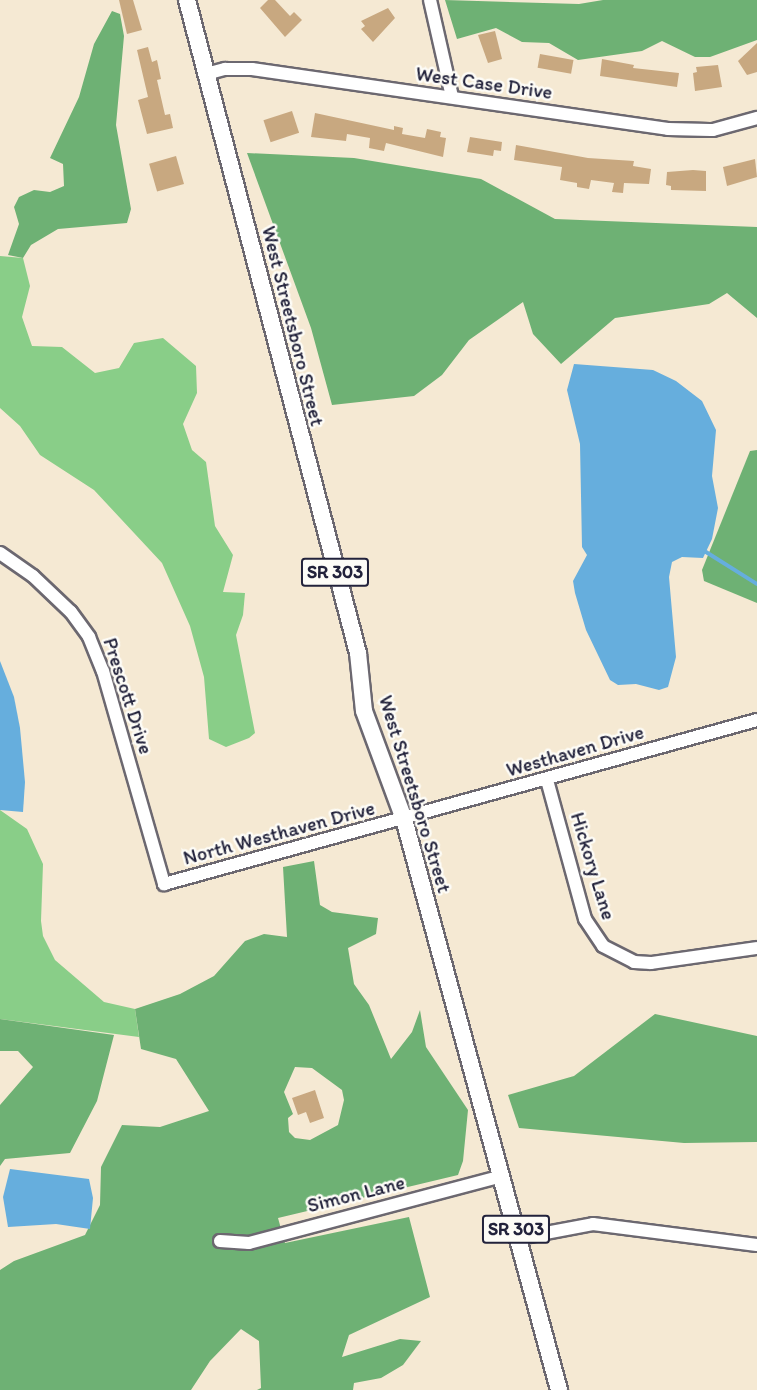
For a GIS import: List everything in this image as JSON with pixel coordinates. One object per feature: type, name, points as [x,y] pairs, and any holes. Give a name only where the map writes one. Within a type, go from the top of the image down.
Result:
[{"type":"main road","name":"West Streetsboro Street","points":[[188,0],[358,653],[364,711],[404,819],[559,1390]]},
{"type":"street","points":[[430,0],[452,97]]},
{"type":"street","name":"West Case Drive","points":[[206,74],[236,68],[693,131],[733,126],[757,118]]},
{"type":"street","name":"Prescott Drive","points":[[0,553],[33,576],[63,604],[89,637],[103,671],[164,884]]},
{"type":"street","name":"Westhaven Drive","points":[[404,819],[757,720]]},
{"type":"street","name":"Hickory Lane","points":[[547,780],[585,919],[603,946],[626,959],[651,963],[757,948]]},
{"type":"street","name":"North Westhaven Drive","points":[[164,884],[404,819]]},
{"type":"street","name":"Simon Lane","points":[[220,1241],[249,1243],[502,1176]]},
{"type":"street","points":[[519,1238],[593,1224],[757,1245]]},
{"type":"green space","points":[[445,0],[579,4],[603,0],[757,0],[757,40],[710,57],[695,57],[662,41],[642,51],[578,60],[549,43],[522,42],[496,28],[457,39]]},
{"type":"green space","points":[[112,11],[120,14],[124,36],[116,125],[131,209],[127,223],[58,229],[31,245],[23,258],[8,255],[19,224],[14,207],[19,197],[34,190],[50,192],[64,186],[63,164],[50,158],[79,97],[94,44]]},
{"type":"green space","points":[[247,153],[354,158],[481,179],[555,219],[757,227],[757,318],[727,293],[709,304],[615,318],[561,364],[533,334],[523,302],[469,340],[442,375],[414,396],[332,405],[311,328]]},
{"type":"green space","points":[[0,256],[23,258],[30,286],[22,317],[32,346],[62,347],[95,373],[119,368],[134,343],[163,338],[196,366],[197,393],[183,424],[192,450],[206,462],[215,526],[233,555],[223,592],[245,593],[243,615],[236,635],[255,733],[249,738],[226,747],[209,739],[204,677],[190,626],[162,563],[94,490],[40,455],[20,426],[0,408]]},
{"type":"green space","points":[[757,450],[757,603],[704,581],[702,570],[750,451]]},
{"type":"green space","points":[[0,810],[27,829],[43,864],[41,921],[43,936],[55,960],[104,1002],[135,1009],[139,1037],[0,1019]]},
{"type":"green space","points":[[314,861],[320,905],[332,912],[378,918],[376,934],[348,948],[354,984],[369,1005],[391,1059],[412,1032],[420,1010],[426,1047],[468,1110],[463,1161],[458,1175],[278,1218],[285,1243],[409,1217],[430,1297],[349,1335],[342,1357],[400,1339],[421,1341],[403,1365],[381,1378],[354,1383],[353,1390],[257,1390],[261,1388],[259,1341],[241,1329],[210,1361],[191,1390],[0,1390],[0,1270],[14,1261],[85,1235],[100,1205],[101,1167],[122,1125],[160,1127],[209,1111],[176,1059],[141,1049],[135,1009],[180,994],[214,976],[245,941],[264,934],[287,937],[283,867]],"holes":[[[295,1067],[312,1068],[342,1090],[344,1100],[338,1125],[310,1140],[295,1138],[289,1132],[288,1118],[293,1114],[284,1092]]]},
{"type":"green space","points":[[655,1014],[757,1036],[757,1142],[684,1143],[519,1128],[508,1095],[574,1076]]},
{"type":"green space","points":[[0,1019],[114,1035],[97,1101],[70,1153],[5,1159],[0,1166],[0,1105],[33,1067],[18,1051],[0,1051]]},
{"type":"water","points":[[574,364],[653,370],[676,381],[702,401],[716,430],[712,476],[718,508],[712,539],[703,558],[682,557],[672,562],[669,577],[676,657],[668,687],[659,690],[636,684],[618,685],[610,680],[586,630],[575,593],[573,581],[587,555],[582,547],[580,444],[567,390]]},
{"type":"water","points":[[0,661],[14,697],[20,728],[25,782],[23,812],[0,810]]},
{"type":"water","points":[[10,1169],[89,1179],[93,1198],[90,1229],[56,1224],[8,1227],[3,1197]]},
{"type":"building","points":[[119,0],[133,0],[142,30],[127,34]]},
{"type":"building","points":[[268,0],[275,0],[290,16],[294,12],[302,20],[285,37],[260,8]]},
{"type":"building","points":[[388,8],[395,18],[373,42],[361,29],[365,26],[361,21]]},
{"type":"building","points":[[495,31],[502,59],[488,63],[478,35]]},
{"type":"building","points":[[757,43],[757,72],[747,75],[738,61]]},
{"type":"building","points":[[148,47],[152,62],[157,60],[161,79],[157,80],[165,115],[170,114],[173,128],[147,134],[138,100],[148,97],[137,50]]},
{"type":"building","points":[[540,54],[573,60],[571,74],[538,68]]},
{"type":"building","points":[[602,59],[634,65],[633,68],[679,73],[677,87],[600,76]]},
{"type":"building","points":[[718,65],[722,87],[695,91],[693,73],[697,72],[696,67]]},
{"type":"building","points":[[292,111],[299,133],[271,142],[263,120]]},
{"type":"building","points":[[315,113],[394,130],[394,126],[403,128],[402,134],[425,138],[427,129],[441,132],[440,137],[446,138],[443,157],[386,143],[384,151],[369,148],[370,138],[347,134],[346,141],[311,137]]},
{"type":"building","points":[[470,137],[502,142],[501,151],[494,150],[493,156],[467,152]]},
{"type":"building","points":[[516,145],[588,158],[634,161],[633,166],[651,169],[649,184],[624,183],[623,193],[612,192],[614,183],[591,180],[589,189],[577,187],[577,183],[560,180],[562,167],[514,160]]},
{"type":"building","points":[[176,156],[184,184],[157,192],[149,164]]},
{"type":"building","points":[[755,159],[757,177],[727,186],[723,167]]},
{"type":"building","points":[[706,171],[706,191],[671,190],[671,186],[666,185],[667,172]]},
{"type":"building","points":[[315,1090],[324,1118],[310,1123],[306,1112],[298,1115],[292,1098]]},
{"type":"waterway","points":[[706,552],[757,584]]}]
